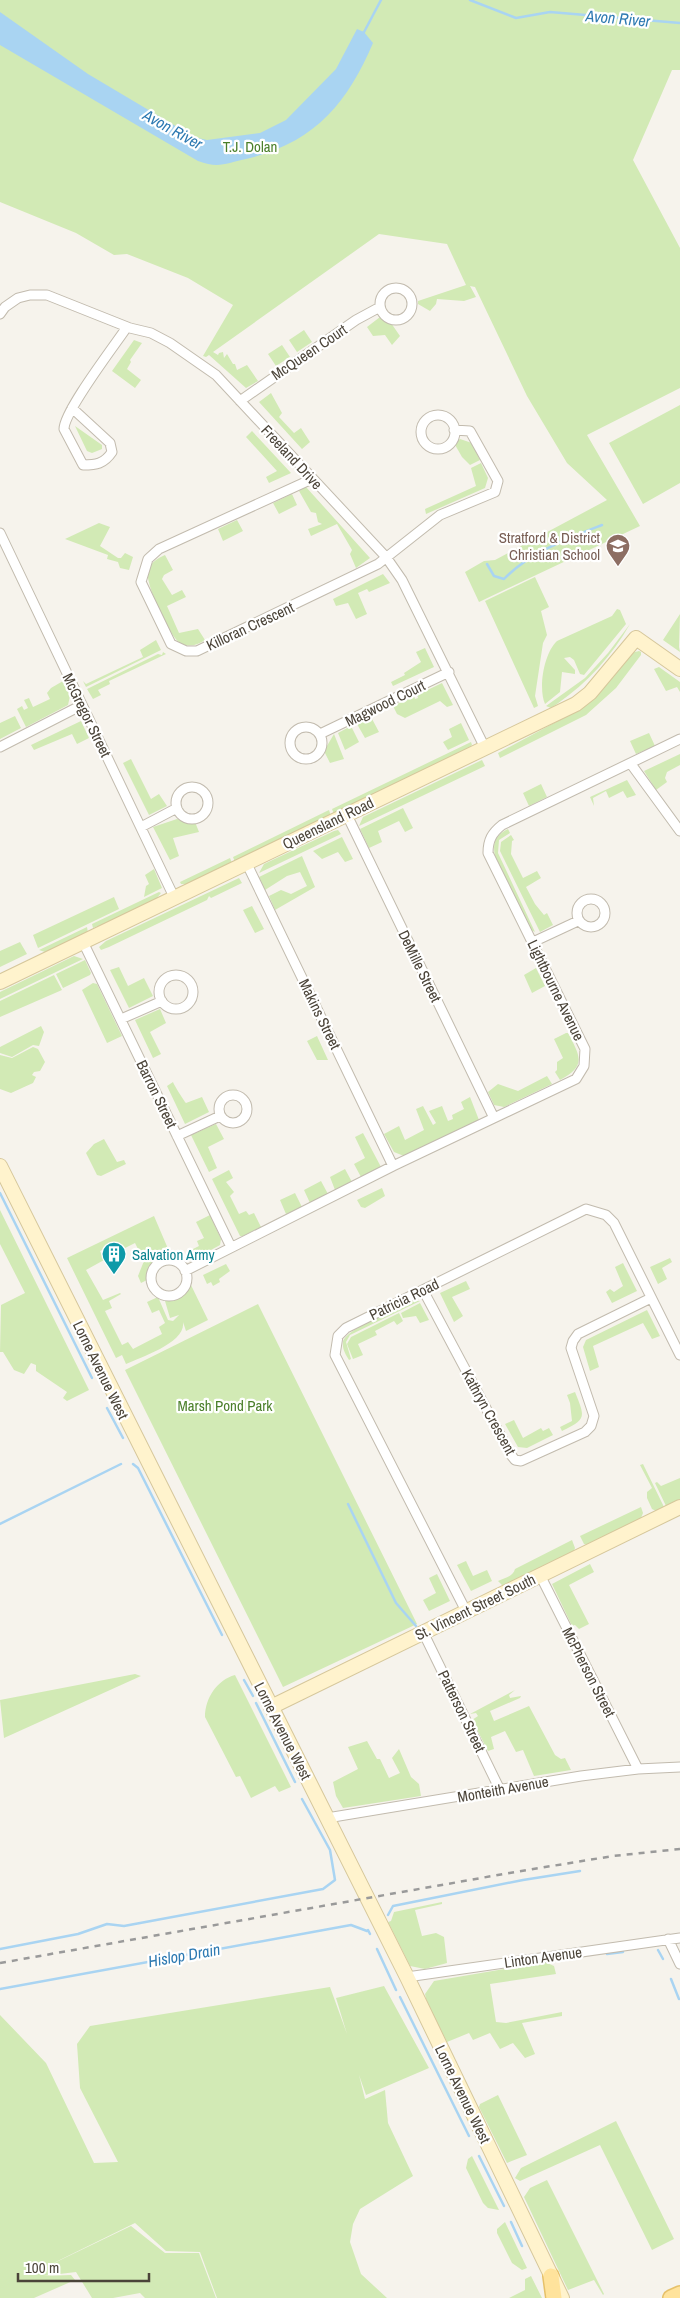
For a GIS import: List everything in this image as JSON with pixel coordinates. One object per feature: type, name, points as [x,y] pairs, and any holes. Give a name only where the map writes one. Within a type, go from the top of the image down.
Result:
[{"type":"main road","name":"Queensland Road","points":[[0,982],[576,704],[590,693],[636,638],[680,669]]},
{"type":"main road","name":"Lorne Avenue West","points":[[0,1166],[406,1977],[562,2298]]},
{"type":"main road","name":"St. Vincent Street South","points":[[271,1707],[680,1507]]},
{"type":"main road","points":[[551,2276],[554,2298]]},
{"type":"main road","points":[[671,2298],[680,2294]]},
{"type":"street","name":"Freeland Drive","points":[[0,314],[5,307],[18,298],[30,294],[47,295],[127,326],[151,333],[170,343],[209,370],[386,557],[406,585],[485,748]]},
{"type":"street","name":"McQueen Court","points":[[240,401],[356,320],[380,307]]},
{"type":"street","points":[[72,408],[110,444],[112,452],[107,459],[97,464],[83,465],[64,429],[64,423],[72,408],[127,326]]},
{"type":"street","name":"Killoran Crescent","points":[[312,478],[159,549],[148,559],[141,582],[171,644],[186,651],[197,651],[378,564],[440,515],[496,492],[498,481],[470,431],[454,430]]},
{"type":"street","name":"McGregor Street","points":[[0,533],[174,897]]},
{"type":"street","name":"Magwood Court","points":[[320,734],[449,672]]},
{"type":"street","points":[[0,747],[82,705]]},
{"type":"street","name":"Lightbourne Avenue","points":[[185,1271],[393,1166],[576,1079],[585,1060],[585,1049],[488,853],[488,842],[495,831],[502,825],[680,739]]},
{"type":"street","points":[[631,764],[680,832]]},
{"type":"street","points":[[140,827],[177,808]]},
{"type":"street","name":"DeMille Street","points":[[346,814],[494,1118]]},
{"type":"street","name":"Makins Street","points":[[246,862],[393,1166]]},
{"type":"street","points":[[532,942],[578,921]]},
{"type":"street","name":"Barron Street","points":[[83,942],[231,1247]]},
{"type":"street","points":[[121,1020],[162,1001]]},
{"type":"street","points":[[177,1136],[220,1116]]},
{"type":"street","name":"Patricia Road","points":[[466,1611],[336,1355],[338,1336],[346,1328],[586,1209],[606,1215],[614,1223],[680,1355]]},
{"type":"street","points":[[174,1261],[185,1271],[187,1277],[184,1288],[175,1296],[163,1296],[153,1288],[152,1272],[158,1263],[174,1261]]},
{"type":"street","name":"Kathryn Crescent","points":[[423,1290],[511,1455],[515,1460],[521,1461],[585,1432],[591,1426],[594,1416],[571,1348],[578,1334],[651,1298]]},
{"type":"street","name":"McPherson Street","points":[[540,1575],[638,1769]]},
{"type":"street","name":"Patterson Street","points":[[423,1632],[500,1790]]},
{"type":"street","name":"Monteith Avenue","points":[[327,1818],[638,1769],[680,1767]]},
{"type":"street","name":"Linton Avenue","points":[[406,1977],[680,1938]]},
{"type":"street","points":[[668,1939],[680,1964]]},
{"type":"green space","name":"T.J. Dolan","points":[[0,0],[680,0],[680,70],[672,70],[633,160],[680,248],[680,388],[587,435],[640,526],[479,602],[465,572],[484,561],[495,560],[607,500],[567,463],[527,396],[475,287],[470,286],[476,297],[464,301],[437,299],[436,304],[430,311],[418,304],[418,301],[466,285],[447,244],[379,234],[213,352],[218,355],[223,352],[224,358],[227,354],[237,370],[247,365],[258,381],[246,388],[209,355],[203,356],[233,305],[188,278],[127,254],[114,255],[76,233],[0,202]]},
{"type":"green space","points":[[380,317],[391,323],[400,336],[392,345],[385,335],[373,336],[367,327]]},
{"type":"green space","points":[[304,330],[312,342],[297,352],[289,340]]},
{"type":"green space","points":[[134,340],[142,343],[130,360],[131,362],[127,369],[141,380],[135,388],[112,371]]},
{"type":"green space","points":[[282,345],[290,357],[276,366],[268,354]]},
{"type":"green space","points":[[271,393],[282,413],[279,417],[294,433],[301,428],[310,442],[302,449],[259,402]]},
{"type":"green space","points":[[680,405],[680,483],[643,504],[609,443]]},
{"type":"green space","points":[[75,426],[102,445],[102,449],[92,453],[87,451]]},
{"type":"green space","points":[[252,431],[291,473],[269,483],[266,477],[277,471],[246,437]]},
{"type":"green space","points":[[460,439],[472,443],[480,460],[470,465],[462,457],[454,443]]},
{"type":"green space","points":[[481,463],[488,478],[485,488],[426,514],[425,509],[476,486],[471,468]]},
{"type":"green space","points":[[306,487],[370,558],[356,568],[350,554],[352,550],[337,524],[311,536],[308,529],[322,524],[318,522],[316,513],[311,512],[299,491]]},
{"type":"green space","points":[[292,494],[297,505],[279,514],[273,503]]},
{"type":"green space","points":[[237,520],[243,531],[223,541],[218,529]]},
{"type":"green space","points":[[99,523],[110,527],[100,546],[118,558],[121,558],[125,553],[133,557],[129,570],[120,568],[118,562],[107,559],[108,555],[65,539]]},
{"type":"green space","points":[[165,555],[173,570],[164,575],[162,579],[172,595],[182,590],[186,597],[167,606],[179,633],[198,629],[205,640],[190,646],[183,645],[175,638],[153,597],[148,570],[155,561]]},
{"type":"green space","points":[[383,574],[390,583],[369,592],[367,589],[358,593],[367,614],[356,619],[348,603],[336,606],[333,599]]},
{"type":"green space","points":[[535,577],[549,607],[541,611],[547,635],[543,643],[535,696],[538,706],[534,708],[485,601]]},
{"type":"green space","points":[[617,609],[620,610],[626,624],[584,675],[580,674],[574,660],[570,657],[564,658],[575,670],[575,674],[562,672],[560,692],[545,704],[542,680],[552,646],[557,641],[612,616]]},
{"type":"green space","points":[[680,614],[679,647],[680,652],[663,640]]},
{"type":"green space","points":[[630,624],[607,658],[589,678],[551,708],[546,706],[585,678],[608,653]]},
{"type":"green space","points":[[156,640],[161,650],[86,687],[83,681],[86,684],[143,657],[140,650]]},
{"type":"green space","points":[[425,648],[434,667],[393,686],[391,682],[405,675],[404,673],[421,662],[416,652]]},
{"type":"green space","points":[[639,651],[641,655],[616,688],[586,715],[500,758],[498,753],[569,715],[593,697],[631,653]]},
{"type":"green space","points":[[163,652],[166,654],[109,681],[110,684],[98,690],[101,695],[93,699],[87,689],[158,654],[162,655]]},
{"type":"green space","points":[[659,667],[680,682],[680,692],[677,687],[666,691],[654,669]]},
{"type":"green space","points":[[63,681],[70,696],[68,705],[26,727],[17,709],[22,706],[24,710],[28,708],[24,700],[29,698],[33,707],[50,699],[47,693],[51,688]]},
{"type":"green space","points":[[442,683],[453,705],[447,707],[440,701],[405,718],[397,714],[393,706],[414,696],[415,699],[418,698],[417,695]]},
{"type":"green space","points":[[15,716],[21,728],[0,739],[0,723]]},
{"type":"green space","points":[[371,717],[379,732],[365,738],[357,724]]},
{"type":"green space","points":[[81,721],[89,738],[77,744],[72,734],[34,750],[31,745]]},
{"type":"green space","points":[[461,723],[469,740],[448,750],[443,742],[452,737],[449,729]]},
{"type":"green space","points":[[351,726],[359,742],[345,750],[338,733]]},
{"type":"green space","points":[[649,733],[655,746],[636,754],[630,741]]},
{"type":"green space","points":[[334,734],[344,759],[330,763],[324,751]]},
{"type":"green space","points":[[471,742],[472,745],[468,749],[334,814],[332,809]]},
{"type":"green space","points":[[680,754],[680,765],[667,772],[665,778],[667,782],[656,790],[644,771]]},
{"type":"green space","points":[[131,759],[151,799],[159,794],[167,806],[149,815],[123,763]]},
{"type":"green space","points":[[482,760],[485,766],[359,826],[363,817]]},
{"type":"green space","points":[[627,780],[636,795],[627,798],[623,791],[609,798],[606,791],[593,798],[594,806],[590,797]]},
{"type":"green space","points":[[541,784],[547,797],[529,806],[523,793]]},
{"type":"green space","points":[[403,808],[413,828],[405,832],[399,821],[378,831],[382,842],[369,848],[360,829]]},
{"type":"green space","points":[[329,810],[331,816],[235,862],[233,857]]},
{"type":"green space","points":[[177,819],[195,822],[199,832],[173,838],[179,856],[170,860],[153,827]]},
{"type":"green space","points":[[508,829],[510,833],[499,840],[498,853],[535,932],[531,930],[495,856],[494,847],[496,840],[500,834]]},
{"type":"green space","points":[[338,830],[341,834],[259,873],[264,864]]},
{"type":"green space","points":[[511,835],[514,840],[512,841],[511,854],[523,878],[537,871],[541,878],[526,887],[535,904],[544,915],[547,913],[553,925],[540,932],[500,851],[501,842]]},
{"type":"green space","points":[[342,837],[353,859],[345,862],[338,852],[322,859],[313,851]]},
{"type":"green space","points":[[302,856],[315,887],[275,910],[269,896],[281,890],[291,894],[307,886],[300,872],[287,876],[265,890],[259,877]]},
{"type":"green space","points":[[230,858],[232,863],[190,884],[181,884],[180,882]]},
{"type":"green space","points":[[154,869],[162,888],[144,897],[146,886],[149,884],[145,875]]},
{"type":"green space","points":[[239,878],[242,883],[211,898],[209,896],[207,900],[109,947],[101,950],[99,947],[106,941]]},
{"type":"green space","points":[[159,892],[161,893],[156,899],[99,928],[98,926],[93,928],[92,924]]},
{"type":"green space","points":[[114,897],[119,909],[38,948],[33,935]]},
{"type":"green space","points":[[252,906],[264,929],[255,933],[243,910]]},
{"type":"green space","points":[[87,927],[88,933],[48,953],[39,950]]},
{"type":"green space","points":[[20,942],[27,954],[0,967],[0,951]]},
{"type":"green space","points":[[74,956],[83,959],[0,999],[0,992]]},
{"type":"green space","points":[[85,960],[91,973],[90,975],[63,988],[56,974]]},
{"type":"green space","points":[[119,967],[128,986],[144,978],[153,996],[129,1008],[110,970]]},
{"type":"green space","points":[[536,968],[545,986],[532,993],[524,975]]},
{"type":"green space","points":[[54,975],[62,990],[0,1017],[0,1001]]},
{"type":"green space","points":[[93,983],[97,984],[122,1036],[107,1043],[82,990]]},
{"type":"green space","points":[[160,1009],[166,1023],[150,1032],[161,1054],[153,1058],[135,1020]]},
{"type":"green space","points":[[41,1026],[44,1032],[39,1046],[33,1045],[12,1057],[0,1053],[0,1047]]},
{"type":"green space","points":[[568,1033],[576,1048],[579,1060],[574,1070],[560,1080],[555,1072],[557,1070],[557,1062],[563,1058],[554,1039]]},
{"type":"green space","points":[[317,1036],[328,1060],[317,1060],[307,1041]]},
{"type":"green space","points":[[33,1047],[38,1049],[45,1062],[40,1071],[34,1072],[32,1075],[36,1077],[33,1083],[11,1093],[0,1089],[0,1055],[12,1058]]},
{"type":"green space","points":[[547,1076],[552,1084],[504,1107],[494,1105],[488,1092],[498,1084],[518,1091]]},
{"type":"green space","points":[[173,1082],[186,1103],[202,1097],[209,1112],[185,1124],[167,1086]]},
{"type":"green space","points":[[470,1097],[479,1120],[404,1156],[394,1152],[384,1134],[399,1126],[405,1140],[424,1130],[416,1109],[423,1106],[433,1125],[436,1123],[429,1111],[442,1106],[448,1121],[453,1119],[452,1115],[464,1109],[461,1102]]},
{"type":"green space","points":[[216,1124],[224,1139],[208,1147],[217,1168],[209,1172],[191,1135]]},
{"type":"green space","points":[[363,1133],[381,1167],[361,1177],[354,1164],[365,1158],[355,1137]]},
{"type":"green space","points":[[104,1139],[117,1162],[124,1160],[126,1164],[101,1176],[97,1175],[86,1153],[94,1144]]},
{"type":"green space","points":[[345,1169],[352,1182],[335,1190],[330,1177]]},
{"type":"green space","points":[[229,1170],[233,1178],[226,1182],[234,1192],[230,1196],[239,1214],[246,1211],[249,1215],[254,1213],[261,1227],[243,1236],[240,1236],[212,1179]]},
{"type":"green space","points":[[321,1181],[328,1194],[310,1203],[304,1190]]},
{"type":"green space","points":[[382,1188],[385,1196],[365,1208],[361,1207],[357,1200]]},
{"type":"green space","points":[[295,1193],[302,1207],[286,1214],[280,1200]]},
{"type":"green space","points":[[0,1210],[89,1390],[67,1401],[63,1398],[67,1392],[36,1371],[36,1365],[31,1363],[24,1374],[14,1370],[3,1352],[0,1352],[1,1305],[25,1293],[0,1244]]},
{"type":"green space","points":[[210,1215],[221,1239],[220,1245],[191,1261],[187,1252],[199,1246],[197,1241],[204,1238],[196,1222]]},
{"type":"green space","points":[[154,1216],[169,1251],[178,1260],[161,1259],[151,1268],[149,1279],[141,1283],[138,1276],[144,1261],[135,1243],[119,1251],[115,1244],[100,1251],[104,1260],[86,1270],[103,1300],[121,1294],[109,1301],[112,1308],[105,1311],[122,1345],[128,1342],[133,1349],[162,1334],[159,1327],[165,1323],[159,1310],[152,1313],[147,1302],[158,1297],[168,1320],[173,1321],[179,1315],[170,1318],[165,1301],[180,1295],[190,1283],[208,1320],[186,1331],[183,1322],[182,1330],[170,1343],[126,1364],[122,1355],[116,1358],[67,1258]]},
{"type":"green space","points":[[670,1258],[672,1262],[662,1268],[667,1279],[658,1284],[650,1267]]},
{"type":"green space","points":[[623,1263],[637,1291],[612,1303],[606,1292],[610,1289],[614,1292],[623,1286],[615,1267]]},
{"type":"green space","points":[[226,1264],[230,1271],[219,1279],[220,1282],[213,1286],[211,1282],[207,1284],[203,1275]]},
{"type":"green space","points":[[466,1281],[470,1289],[452,1297],[463,1316],[454,1322],[440,1293]]},
{"type":"green space","points":[[413,1301],[420,1301],[350,1335],[346,1342],[351,1359],[349,1360],[343,1347],[346,1337],[374,1319]]},
{"type":"green space","points":[[420,1303],[429,1320],[420,1323],[416,1316],[403,1318],[401,1313]]},
{"type":"green space","name":"Marsh Pond Park","points":[[258,1304],[417,1624],[283,1687],[125,1370]]},
{"type":"green space","points":[[647,1310],[660,1336],[652,1339],[643,1323],[593,1346],[599,1367],[590,1371],[583,1347],[586,1340]]},
{"type":"green space","points":[[399,1313],[403,1321],[397,1325],[394,1321],[375,1331],[377,1335],[358,1344],[363,1355],[353,1359],[347,1344],[351,1337]]},
{"type":"green space","points":[[575,1392],[581,1407],[582,1416],[576,1423],[562,1431],[560,1427],[572,1421],[567,1395]]},
{"type":"green space","points":[[514,1420],[523,1438],[541,1428],[543,1431],[549,1428],[553,1435],[527,1448],[518,1447],[505,1424]]},
{"type":"green space","points":[[643,1464],[664,1507],[656,1511],[652,1509],[647,1498],[647,1492],[652,1488],[640,1465]]},
{"type":"green space","points":[[680,1478],[680,1499],[666,1506],[655,1483],[657,1482],[661,1486]]},
{"type":"green space","points":[[641,1507],[643,1513],[641,1518],[587,1545],[584,1544],[580,1536]]},
{"type":"green space","points":[[572,1540],[575,1548],[574,1551],[503,1586],[498,1581],[510,1576],[515,1569]]},
{"type":"green space","points":[[466,1561],[473,1576],[487,1570],[492,1581],[471,1591],[457,1565]]},
{"type":"green space","points":[[590,1564],[594,1572],[569,1585],[589,1624],[579,1629],[575,1625],[572,1626],[552,1584]]},
{"type":"green space","points":[[437,1574],[450,1601],[429,1611],[423,1600],[436,1593],[429,1578]]},
{"type":"green space","points":[[135,1674],[141,1676],[4,1738],[0,1700]]},
{"type":"green space","points":[[235,1675],[291,1787],[279,1792],[275,1786],[251,1798],[240,1776],[236,1777],[205,1717],[207,1703],[213,1691],[223,1681]]},
{"type":"green space","points":[[515,1690],[509,1695],[510,1698],[521,1696],[520,1698],[490,1711],[494,1721],[529,1706],[555,1755],[561,1759],[565,1758],[571,1770],[534,1776],[523,1750],[516,1752],[505,1731],[491,1737],[494,1749],[488,1751],[472,1720],[478,1716],[476,1713],[470,1714]]},
{"type":"green space","points":[[367,1741],[377,1759],[380,1759],[389,1778],[400,1773],[392,1758],[399,1749],[411,1777],[419,1784],[421,1796],[343,1808],[336,1796],[333,1782],[358,1769],[348,1747]]},
{"type":"green space","points":[[442,1902],[442,1904],[415,1910],[422,1936],[436,1933],[444,1937],[447,1963],[425,1969],[410,1966],[388,1922],[391,1921],[394,1912]]},
{"type":"green space","points":[[545,1962],[554,1966],[556,1974],[490,1984],[496,2022],[506,2023],[562,2012],[562,2016],[522,2023],[535,2054],[525,2058],[513,2043],[500,2049],[490,2033],[473,2040],[469,2033],[447,2042],[427,2003],[425,1994],[434,1981]]},
{"type":"green space","points":[[384,1986],[429,2068],[366,2095],[359,2075],[365,2099],[385,2090],[388,2123],[413,2176],[360,2209],[353,2224],[350,2242],[361,2274],[387,2298],[217,2298],[200,2252],[166,2251],[135,2223],[23,2278],[131,2226],[165,2253],[199,2253],[216,2298],[145,2298],[140,2293],[113,2298],[92,2298],[76,2272],[43,2276],[71,2275],[75,2280],[34,2298],[0,2298],[0,2015],[46,2063],[94,2163],[118,2162],[80,2088],[77,2044],[90,2026],[330,1987],[347,2034],[336,1998]]},
{"type":"green space","points":[[498,2095],[527,2155],[507,2163],[479,2107],[480,2104]]},
{"type":"green space","points":[[616,2121],[674,2239],[652,2250],[600,2145],[520,2181],[515,2178],[521,2168]]},
{"type":"green space","points":[[472,2156],[499,2210],[488,2208],[483,2203],[466,2168],[468,2159]]},
{"type":"green space","points":[[547,2180],[603,2295],[594,2280],[568,2290],[524,2197],[530,2188]]},
{"type":"green space","points":[[505,2222],[527,2268],[522,2270],[512,2263],[497,2233],[497,2229]]},
{"type":"green space","points":[[531,2276],[542,2298],[509,2298],[525,2290],[525,2279]]},
{"type":"water","name":"Avon River","points":[[0,12],[88,74],[194,137],[207,140],[260,133],[286,120],[336,69],[357,29],[364,32],[373,43],[352,85],[325,118],[309,131],[291,143],[270,152],[228,164],[212,165],[198,161],[0,45]]},
{"type":"waterway","name":"Avon River","points":[[363,34],[381,0]]},
{"type":"waterway","name":"Avon River","points":[[470,0],[516,18],[550,12],[680,23]]},
{"type":"waterway","points":[[487,564],[494,576],[504,579],[525,561],[537,554],[602,525]]},
{"type":"waterway","points":[[0,1193],[92,1378]]},
{"type":"waterway","points":[[107,1408],[123,1438]]},
{"type":"waterway","points":[[0,1524],[121,1464]]},
{"type":"waterway","points":[[133,1464],[138,1468],[222,1635]]},
{"type":"waterway","points":[[348,1504],[396,1603],[416,1626]]},
{"type":"waterway","points":[[244,1680],[253,1696]]},
{"type":"waterway","points":[[256,1703],[295,1782]]},
{"type":"waterway","points":[[0,1949],[78,1934],[107,1924],[124,1926],[323,1889],[335,1880],[330,1850],[302,1799]]},
{"type":"waterway","name":"Hislop Drain","points":[[388,1915],[393,1906],[523,1880],[580,1871]]},
{"type":"waterway","name":"Hislop Drain","points":[[0,1989],[351,1925],[367,1931]]},
{"type":"waterway","name":"Hislop Drain","points":[[368,1930],[370,1934]]},
{"type":"waterway","points":[[377,1949],[396,1990]]},
{"type":"waterway","points":[[658,1950],[663,1959]]},
{"type":"waterway","points":[[607,1954],[623,1952]]},
{"type":"waterway","points":[[671,1979],[679,1999]]},
{"type":"waterway","points":[[400,1997],[469,2136]]},
{"type":"waterway","points":[[479,2156],[504,2206]]},
{"type":"waterway","points":[[511,2222],[522,2246]]},
{"type":"railway","points":[[0,1963],[515,1872],[613,1856],[680,1849]]},
{"type":"place","name":"Stratford & District Christian School","points":[[618,567]]},
{"type":"place","name":"Salvation Army","points":[[114,1275]]}]
